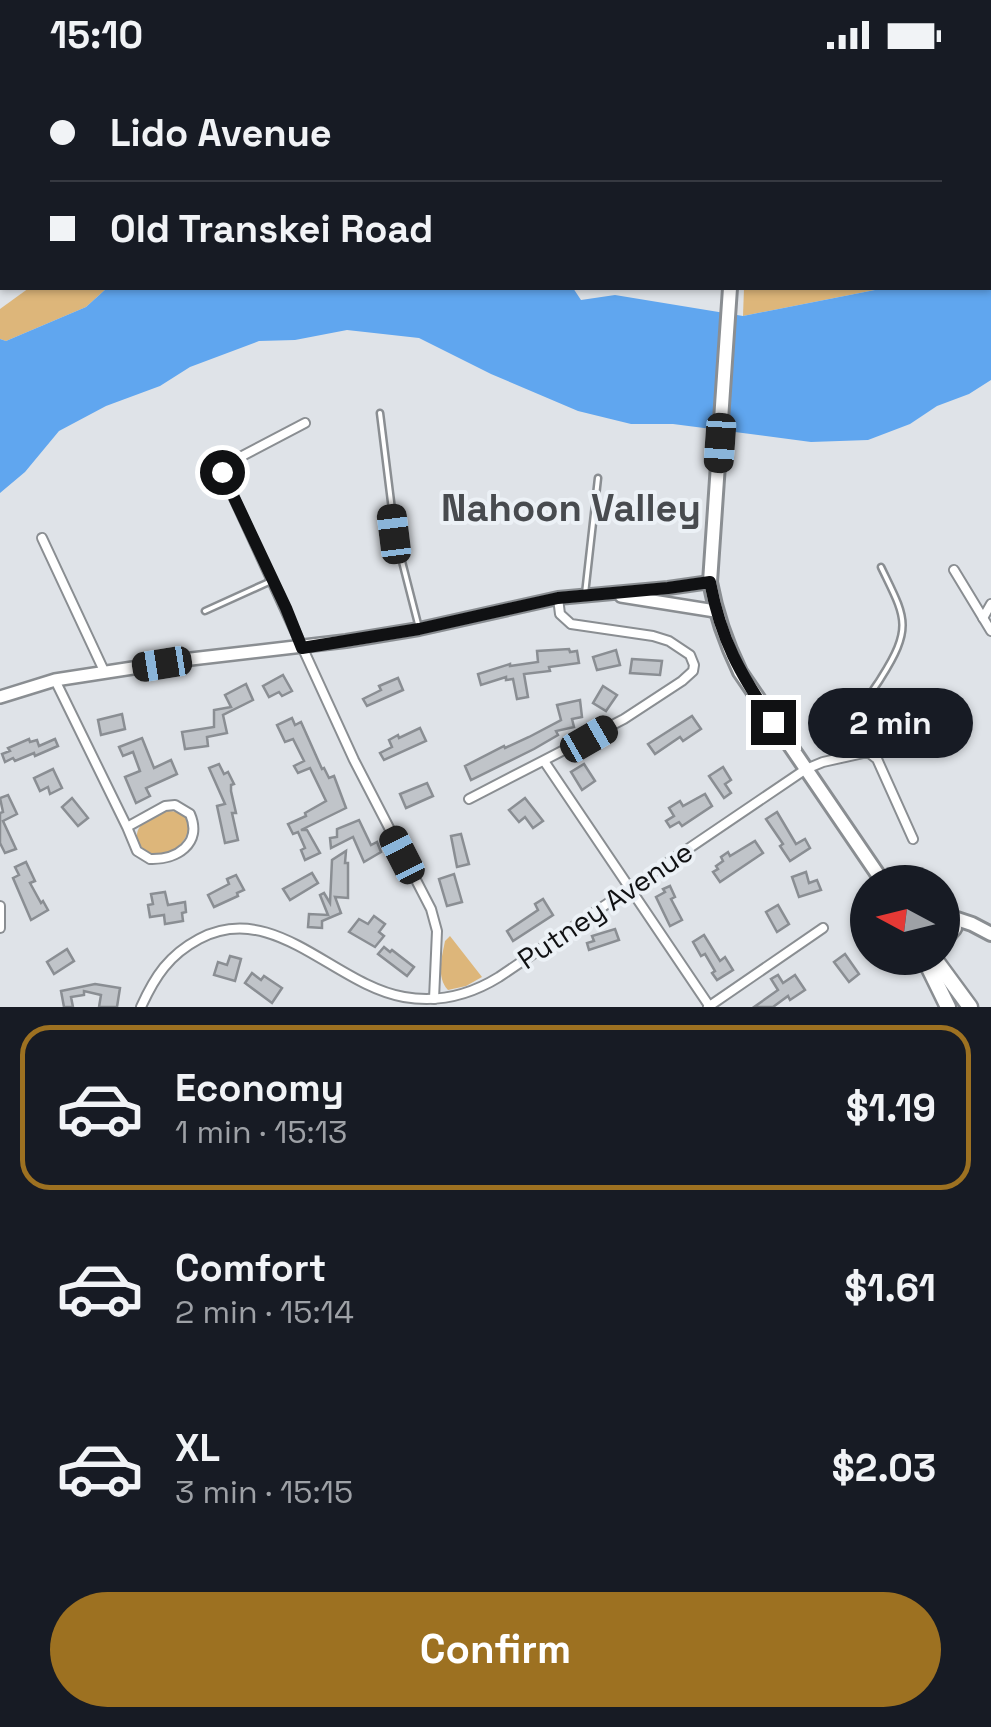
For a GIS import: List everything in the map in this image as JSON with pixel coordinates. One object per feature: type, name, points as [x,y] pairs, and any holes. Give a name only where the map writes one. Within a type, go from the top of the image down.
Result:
[{"type":"highway","points":[[939,975],[948,1007]]},
{"type":"highway","points":[[946,975],[970,1007]]},
{"type":"main road","points":[[730,290],[710,582],[716,611],[740,672],[874,865]]},
{"type":"main road","points":[[0,698],[55,680],[419,629],[558,598],[710,582]]},
{"type":"main road","points":[[603,593],[716,611]]},
{"type":"main road","points":[[960,920],[988,932]]},
{"type":"main road","points":[[960,929],[988,932]]},
{"type":"street","points":[[306,423],[222,468],[354,760],[434,917],[434,999]]},
{"type":"street","points":[[42,538],[105,673]]},
{"type":"street","points":[[954,570],[991,631]]},
{"type":"street","points":[[469,800],[589,739],[694,668],[681,647],[652,636],[571,624],[560,614],[558,598]]},
{"type":"street","points":[[983,618],[991,604]]},
{"type":"street","points":[[55,680],[137,851],[144,858],[156,860],[176,854],[188,847],[194,828],[190,814],[175,805],[165,806],[127,827]]},
{"type":"street","points":[[871,753],[881,765],[913,839]]},
{"type":"street","name":"Putney Avenue","points":[[141,1007],[156,976],[177,952],[206,935],[230,929],[271,932],[380,990],[406,998],[462,994],[491,982],[806,770],[849,754],[871,753]]},
{"type":"street","points":[[544,762],[709,1007],[823,928]]},
{"type":"street","points":[[0,906],[0,928]]},
{"type":"lane","points":[[380,413],[394,534],[419,629]]},
{"type":"lane","points":[[585,594],[598,478]]},
{"type":"lane","points":[[871,753],[877,728],[869,698],[897,646],[904,624],[900,604],[881,566]]},
{"type":"lane","points":[[205,611],[273,580]]},
{"type":"shaded area","points":[[26,290],[105,290],[86,307],[6,341],[0,339],[0,309]]},
{"type":"shaded area","points":[[744,290],[875,290],[743,316]]},
{"type":"shaded area","points":[[168,811],[181,813],[187,819],[186,836],[172,852],[151,854],[140,845],[138,831],[145,822]]},
{"type":"shaded area","points":[[450,936],[482,977],[448,990],[441,967],[445,941]]},
{"type":"water","points":[[105,290],[574,290],[581,300],[615,295],[743,316],[875,290],[991,290],[991,380],[910,424],[868,440],[811,442],[673,424],[631,424],[578,411],[419,338],[347,330],[295,340],[259,341],[190,367],[160,386],[106,406],[59,431],[25,472],[0,493],[0,339],[6,341],[86,307]]},
{"type":"building","points":[[616,650],[620,665],[597,670],[593,657]]},
{"type":"building","points":[[537,651],[577,651],[579,663],[524,674],[528,697],[517,699],[513,679],[506,677],[481,685],[478,674],[510,664],[538,662]]},
{"type":"building","points":[[632,659],[662,661],[660,675],[630,673]]},
{"type":"building","points":[[283,675],[292,691],[269,697],[263,686]]},
{"type":"building","points":[[398,678],[403,690],[367,706],[363,699]]},
{"type":"building","points":[[246,684],[253,700],[223,715],[227,733],[207,737],[208,746],[185,749],[182,732],[214,727],[214,710],[231,707],[225,695]]},
{"type":"building","points":[[603,686],[617,695],[606,711],[593,703]]},
{"type":"building","points":[[580,700],[582,717],[572,719],[574,727],[556,731],[558,735],[534,749],[471,780],[465,766],[561,720],[557,705]]},
{"type":"building","points":[[122,714],[125,729],[101,735],[98,720]]},
{"type":"building","points":[[692,716],[701,729],[655,754],[648,744]]},
{"type":"building","points":[[292,718],[295,725],[301,722],[322,769],[329,778],[334,776],[346,808],[301,830],[307,830],[320,853],[305,860],[298,832],[293,834],[288,824],[326,801],[310,768],[298,773],[294,766],[304,761],[293,739],[285,742],[277,725]]},
{"type":"building","points":[[420,728],[426,741],[384,760],[380,753],[392,747],[389,740]]},
{"type":"building","points":[[142,738],[154,768],[171,760],[177,774],[146,788],[150,796],[136,803],[125,777],[140,771],[133,752],[123,756],[119,747]]},
{"type":"building","points":[[29,739],[37,740],[39,746],[55,739],[58,746],[5,762],[2,754],[10,751],[8,748]]},
{"type":"building","points":[[219,764],[234,784],[231,791],[236,813],[232,813],[238,840],[225,843],[217,806],[225,804],[209,768]]},
{"type":"building","points":[[584,764],[595,781],[582,790],[571,772]]},
{"type":"building","points":[[723,767],[731,780],[725,784],[731,793],[724,798],[709,776]]},
{"type":"building","points":[[53,769],[62,788],[50,794],[48,787],[40,791],[34,778]]},
{"type":"building","points":[[427,783],[433,796],[406,808],[400,794]]},
{"type":"building","points":[[705,794],[712,806],[682,826],[679,822],[670,827],[666,821],[674,816],[669,808],[680,801],[683,806]]},
{"type":"building","points":[[8,795],[17,814],[3,821],[16,849],[5,853],[0,843],[0,798]]},
{"type":"building","points":[[72,798],[88,818],[78,826],[62,807]]},
{"type":"building","points":[[525,798],[543,821],[533,828],[525,817],[519,822],[509,810]]},
{"type":"building","points":[[777,812],[796,844],[805,839],[810,848],[790,861],[766,819]]},
{"type":"building","points":[[359,820],[371,845],[377,842],[381,852],[364,862],[353,837],[331,848],[330,838],[337,837],[337,829]]},
{"type":"building","points":[[461,834],[469,864],[457,867],[451,836]]},
{"type":"building","points":[[755,841],[763,853],[720,882],[713,872],[723,861],[721,857]]},
{"type":"building","points":[[346,851],[348,898],[335,897],[341,913],[322,921],[322,928],[308,927],[309,914],[328,915],[320,895],[324,893],[330,903],[332,860]]},
{"type":"building","points":[[26,862],[35,881],[30,883],[48,910],[31,920],[13,878],[19,875],[15,867]]},
{"type":"building","points":[[806,872],[809,883],[817,880],[821,890],[799,897],[792,877]]},
{"type":"building","points":[[312,873],[318,883],[290,900],[283,889]]},
{"type":"building","points":[[454,874],[462,902],[447,906],[439,879]]},
{"type":"building","points":[[236,875],[244,890],[214,907],[208,895],[229,884],[227,879]]},
{"type":"building","points":[[670,886],[675,897],[671,899],[682,920],[670,926],[656,897]]},
{"type":"building","points":[[165,892],[168,905],[185,902],[183,921],[165,924],[164,915],[150,917],[151,894]]},
{"type":"building","points":[[543,899],[553,915],[513,941],[507,931],[538,910],[535,904]]},
{"type":"building","points":[[778,905],[789,924],[777,932],[766,912]]},
{"type":"building","points":[[374,916],[385,924],[379,932],[384,936],[375,947],[349,932],[359,919],[368,924]]},
{"type":"building","points":[[615,929],[619,940],[589,950],[587,943],[594,941],[592,936]]},
{"type":"building","points":[[704,935],[720,961],[725,957],[733,970],[717,980],[705,954],[701,956],[693,942]]},
{"type":"building","points":[[384,947],[414,967],[407,976],[378,954]]},
{"type":"building","points":[[67,949],[74,961],[54,974],[47,962]]},
{"type":"building","points":[[845,954],[850,961],[850,975],[858,975],[849,982],[834,962]]},
{"type":"building","points":[[230,956],[241,959],[235,981],[214,975],[218,962],[227,965]]},
{"type":"building","points":[[252,973],[282,988],[272,1003],[245,983]]},
{"type":"building","points":[[778,975],[783,983],[795,975],[805,990],[773,1007],[754,1007],[778,990],[771,979]]},
{"type":"building","points":[[95,984],[120,988],[117,1007],[99,1007],[101,995],[84,991],[84,995],[71,997],[73,1007],[64,1007],[61,991]]},
{"type":"district","name":"Nahoon Valley","points":[[571,508]]},
{"type":"route","points":[[222,472],[302,648],[419,629],[558,598],[710,582],[724,638],[740,672],[773,722]]}]
